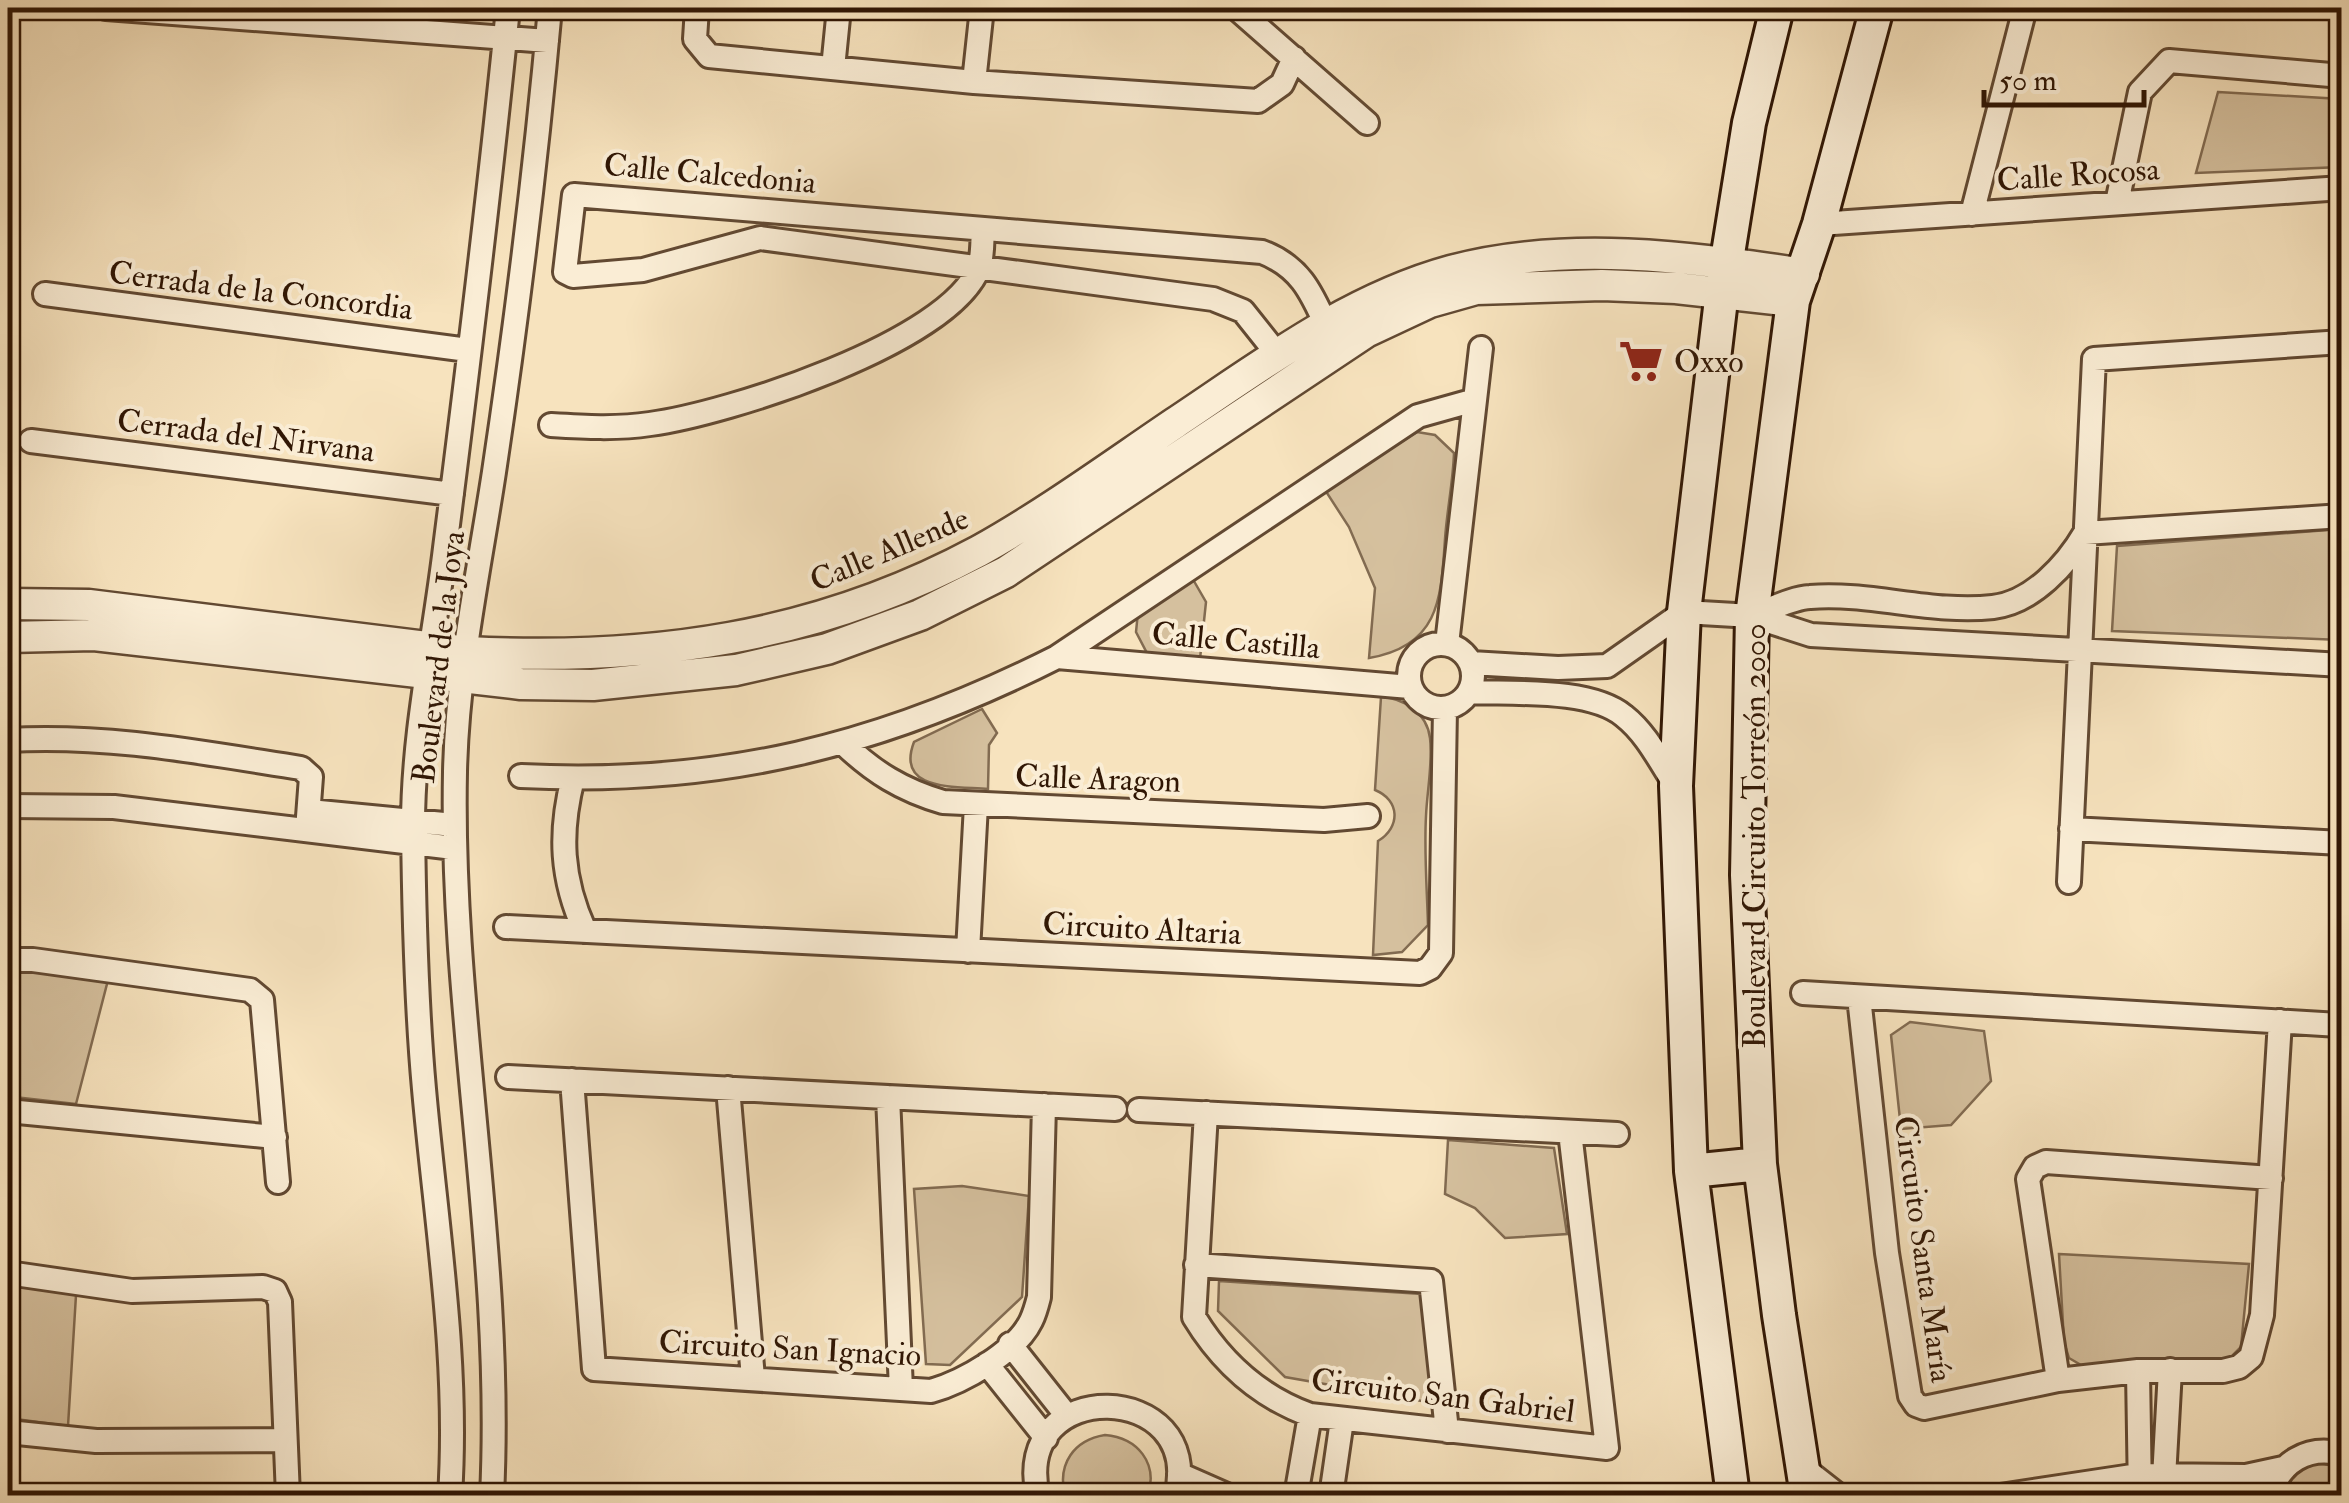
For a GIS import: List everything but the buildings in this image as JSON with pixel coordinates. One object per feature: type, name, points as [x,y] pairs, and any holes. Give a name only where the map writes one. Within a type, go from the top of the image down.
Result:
[{"type":"main road","points":[[1732,1496],[1692,1171],[1676,786],[1684,612],[1724,277],[1750,122],[1777,8]]},
{"type":"main road","name":"Boulevard Circuito Torreón 2000","points":[[1804,1481],[1760,1164],[1747,874],[1752,616],[1799,287],[1877,8]]},
{"type":"main road","points":[[1692,1171],[1760,1164]]},
{"type":"street","points":[[106,8],[365,16],[547,40]]},
{"type":"street","name":"Boulevard de la Joya","points":[[450,1496],[454,1438],[443,1268],[424,1088],[413,832],[429,661],[508,8]]},
{"type":"street","name":"Boulevard de la Joya","points":[[492,1496],[492,1321],[484,1200],[469,1087],[454,837],[455,766],[465,665],[508,380],[550,8]]},
{"type":"street","points":[[696,8],[695,39],[709,56],[974,82],[1258,101],[1282,84],[1294,58]]},
{"type":"street","points":[[832,68],[839,8]]},
{"type":"street","points":[[974,82],[982,8]]},
{"type":"street","points":[[1236,8],[1367,123]]},
{"type":"street","points":[[1972,214],[2025,8]]},
{"type":"street","points":[[2117,204],[2140,92],[2169,61],[2342,76]]},
{"type":"street","name":"Calle Rocosa","points":[[1819,224],[2342,188]]},
{"type":"street","name":"Calle Calcedonia","points":[[1278,355],[1254,322],[1229,303],[760,238],[643,270],[574,276],[566,272],[576,194],[1262,252],[1301,276],[1326,326]]},
{"type":"street","points":[[760,238],[761,212]]},
{"type":"street","points":[[551,424],[650,424],[733,407],[804,384],[880,348],[940,312],[968,284],[979,266],[983,229]]},
{"type":"street","name":"Calle Allende","points":[[8,637],[94,634],[465,665],[662,650],[821,618],[907,585],[976,552],[1043,513],[1278,355],[1376,297],[1410,284],[1454,270],[1516,258],[1586,254],[1724,277]]},
{"type":"street","points":[[1724,277],[1799,287]]},
{"type":"street","name":"Calle Allende","points":[[465,665],[521,684],[592,685],[736,670],[826,649],[920,615],[1006,572],[1366,332],[1430,302],[1476,289],[1621,286],[1724,277]]},
{"type":"street","name":"Cerrada de la Concordia","points":[[45,294],[468,350]]},
{"type":"street","points":[[2069,882],[2094,359],[2342,342]]},
{"type":"street","points":[[1448,644],[1481,348]]},
{"type":"street","points":[[520,776],[636,777],[735,768],[843,744],[928,716],[1058,657],[1418,416],[1475,400]]},
{"type":"street","name":"Cerrada del Nirvana","points":[[31,441],[452,494]]},
{"type":"street","points":[[2085,532],[2342,516]]},
{"type":"street","points":[[1752,616],[1808,597],[1996,607],[2030,592],[2053,576],[2072,556],[2085,532]]},
{"type":"street","name":"Calle Allende","points":[[8,604],[89,604],[429,661]]},
{"type":"street","points":[[1994,646],[1996,607]]},
{"type":"street","points":[[1470,663],[1607,666],[1684,612],[1752,616],[1811,635],[2342,665]]},
{"type":"street","points":[[1436,644],[1448,644],[1461,651],[1470,663],[1473,682],[1469,692],[1454,706],[1424,704],[1410,687],[1408,676],[1416,654],[1436,644]]},
{"type":"street","name":"Calle Castilla","points":[[1058,657],[1410,687]]},
{"type":"street","points":[[1530,694],[1531,666]]},
{"type":"street","points":[[1606,703],[1607,666]]},
{"type":"street","points":[[1469,692],[1606,703],[1643,735],[1676,786]]},
{"type":"street","name":"Circuito Altaria","points":[[506,926],[1406,974],[1430,968],[1441,953],[1445,708]]},
{"type":"street","points":[[8,740],[75,739],[128,744],[301,768],[311,777],[308,821]]},
{"type":"street","name":"Calle Aragon","points":[[843,744],[871,770],[913,793],[943,802],[1324,820],[1368,816]]},
{"type":"street","points":[[573,778],[562,840],[572,903],[585,931]]},
{"type":"street","points":[[8,806],[72,804],[308,821],[454,837]]},
{"type":"street","points":[[968,951],[976,805]]},
{"type":"street","points":[[2071,828],[2342,842]]},
{"type":"street","points":[[8,960],[33,960],[250,990],[262,1000],[278,1182]]},
{"type":"street","points":[[1804,994],[2339,1025]]},
{"type":"street","name":"Circuito Santa María","points":[[1859,997],[1886,1253],[1912,1400],[1916,1405],[1931,1408],[2058,1380],[2138,1371],[2222,1371],[2239,1367],[2251,1357],[2262,1315],[2280,1022]]},
{"type":"street","points":[[508,1077],[1115,1109]]},
{"type":"street","name":"Circuito San Ignacio","points":[[572,1080],[594,1370],[931,1391],[959,1383],[987,1364],[1030,1324],[1039,1297],[1044,1105]]},
{"type":"street","points":[[728,1088],[752,1378]]},
{"type":"street","points":[[888,1097],[902,1389]]},
{"type":"street","points":[[8,1110],[275,1136]]},
{"type":"street","points":[[1139,1110],[1617,1134]]},
{"type":"street","name":"Circuito San Gabriel","points":[[1206,1113],[1194,1317],[1210,1344],[1268,1395],[1310,1415],[1607,1448],[1570,1132]]},
{"type":"street","points":[[2058,1380],[2028,1179],[2035,1167],[2046,1162],[2270,1178]]},
{"type":"street","points":[[1196,1265],[1431,1282],[1447,1432]]},
{"type":"street","points":[[8,1274],[132,1292],[271,1288],[280,1302],[288,1496]]},
{"type":"street","points":[[1010,1344],[1067,1416]]},
{"type":"street","points":[[987,1364],[1046,1438]]},
{"type":"street","points":[[2164,1484],[2170,1370]]},
{"type":"street","points":[[2138,1371],[2140,1485]]},
{"type":"street","points":[[1038,1496],[1036,1464],[1046,1438],[1067,1416],[1096,1405],[1126,1407],[1153,1421],[1172,1445],[1178,1485],[1228,1496]]},
{"type":"street","points":[[1296,1496],[1310,1415]]},
{"type":"street","points":[[1331,1496],[1342,1420]]},
{"type":"street","points":[[8,1432],[96,1441],[285,1440]]},
{"type":"street","points":[[2000,1496],[2246,1476],[2284,1468],[2318,1451],[2342,1454]]},
{"type":"street","points":[[1714,1496],[1726,1458]]},
{"type":"street","points":[[2270,1496],[2284,1468]]},
{"type":"street","points":[[1804,1481],[1838,1496]]},
{"type":"shaded area","points":[[2218,92],[2341,99],[2341,167],[2196,173]]},
{"type":"shaded area","points":[[1417,432],[1435,435],[1454,453],[1438,599],[1423,631],[1410,643],[1369,658],[1375,588],[1349,527],[1325,490]]},
{"type":"shaded area","points":[[2341,529],[2341,640],[2112,631],[2117,546]]},
{"type":"shaded area","points":[[1191,576],[1206,602],[1200,659],[1147,653],[1136,632],[1138,612]]},
{"type":"shaded area","points":[[1381,697],[1413,708],[1424,721],[1430,738],[1425,830],[1428,925],[1402,952],[1373,955],[1378,841],[1394,821],[1389,800],[1375,790]]},
{"type":"shaded area","points":[[982,709],[997,733],[989,745],[988,789],[932,783],[913,770],[910,758],[914,742]]},
{"type":"shaded area","points":[[8,969],[108,980],[76,1104],[8,1094]]},
{"type":"shaded area","points":[[1910,1022],[1984,1031],[1991,1081],[1951,1125],[1901,1129],[1891,1035]]},
{"type":"shaded area","points":[[1448,1140],[1554,1148],[1567,1234],[1505,1238],[1475,1208],[1445,1194]]},
{"type":"shaded area","points":[[962,1186],[1029,1196],[1022,1297],[950,1365],[926,1364],[914,1189]]},
{"type":"shaded area","points":[[2059,1254],[2249,1264],[2241,1347],[2225,1363],[2081,1365],[2069,1358],[2064,1342]]},
{"type":"shaded area","points":[[1219,1281],[1422,1294],[1433,1403],[1285,1377],[1218,1311]]},
{"type":"shaded area","points":[[16,1285],[76,1295],[68,1426],[8,1418],[8,1300]]},
{"type":"shaded area","points":[[1105,1435],[1127,1441],[1143,1454],[1150,1473],[1148,1495],[1065,1495],[1064,1473],[1070,1455],[1085,1442]]},
{"type":"shaded area","points":[[2317,1463],[2341,1467],[2341,1495],[2281,1496],[2296,1472]]},
{"type":"place","name":"Oxxo","points":[[1641,361]]}]
